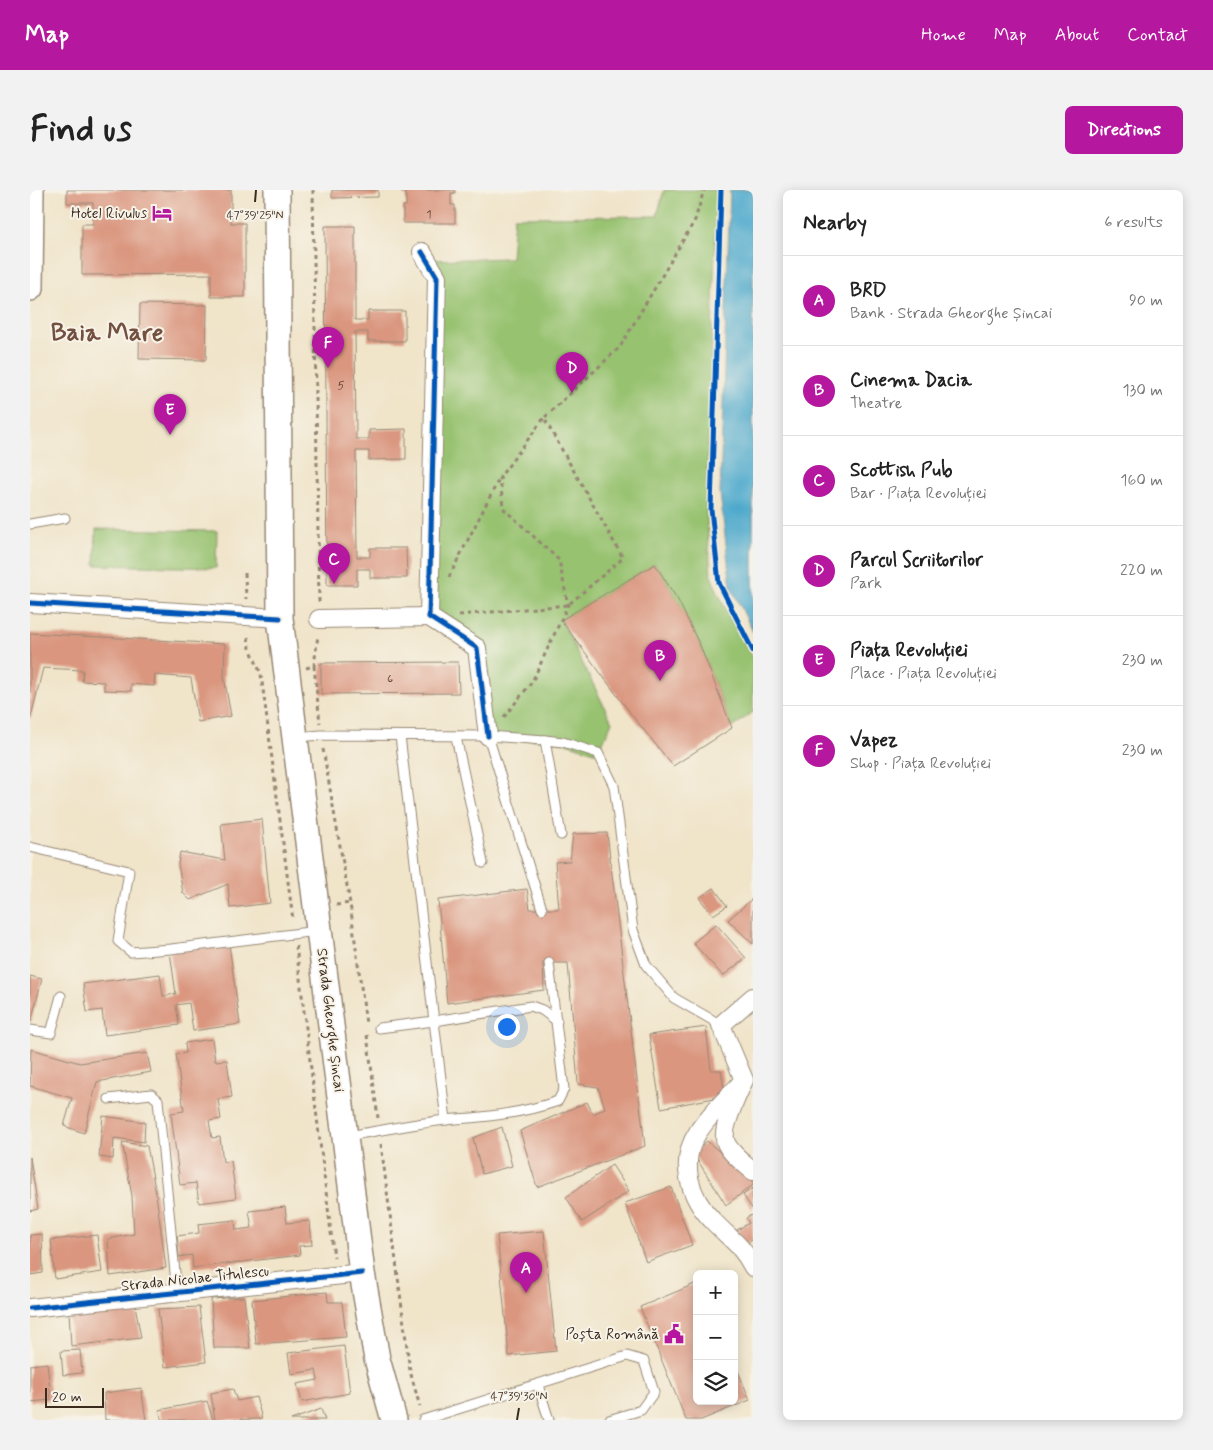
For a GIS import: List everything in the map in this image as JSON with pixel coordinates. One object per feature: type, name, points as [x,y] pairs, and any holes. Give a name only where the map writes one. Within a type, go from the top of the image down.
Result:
[{"type":"main road","points":[[30,190],[30,288]]},
{"type":"main road","name":"Strada Gheorghe Șincai","points":[[277,190],[280,618],[362,1273],[377,1359],[394,1420]]},
{"type":"street","points":[[422,252],[437,277],[429,617]]},
{"type":"street","points":[[30,603],[280,618]]},
{"type":"street","points":[[320,619],[429,617],[477,648],[488,736]]},
{"type":"street","points":[[753,998],[721,1025],[744,1080],[726,1127],[725,1142],[753,1171]]},
{"type":"street","points":[[744,1080],[697,1132],[688,1158],[689,1181],[697,1203],[713,1221],[744,1248],[753,1266]]},
{"type":"street","name":"Strada Nicolae Titulescu","points":[[30,1308],[362,1273]]},
{"type":"lane","points":[[30,524],[65,518]]},
{"type":"lane","points":[[295,738],[321,735],[488,736],[563,742],[598,753],[614,786],[633,930],[646,964],[674,998],[721,1025]]},
{"type":"lane","points":[[400,736],[446,1120]]},
{"type":"lane","points":[[488,736],[542,909]]},
{"type":"lane","points":[[456,737],[483,863]]},
{"type":"lane","points":[[546,740],[561,835]]},
{"type":"lane","points":[[30,847],[129,871],[118,941],[131,952],[320,931]]},
{"type":"lane","points":[[345,1136],[446,1120],[473,1120],[537,1108],[558,1101],[564,1089],[550,963]]},
{"type":"lane","points":[[30,1030],[51,1033],[60,996]]},
{"type":"lane","points":[[379,1028],[531,1006],[542,1010],[557,1021]]},
{"type":"lane","points":[[109,1099],[151,1094],[158,1100],[177,1292]]},
{"type":"lane","points":[[423,1420],[627,1356],[644,1361],[654,1392],[641,1410],[609,1420]]},
{"type":"lane","points":[[538,1385],[549,1420]]},
{"type":"path","points":[[313,190],[320,619],[314,666],[321,735],[350,903],[410,1371],[423,1420]]},
{"type":"path","points":[[447,582],[500,477],[544,418],[620,347],[695,220],[704,190]]},
{"type":"path","points":[[488,736],[532,682],[568,605],[623,558],[544,418]]},
{"type":"path","points":[[500,477],[503,508],[559,560],[568,605]]},
{"type":"path","points":[[245,573],[246,602]]},
{"type":"path","points":[[429,617],[568,605]]},
{"type":"path","points":[[248,637],[250,648],[261,674],[295,933],[335,1266]]},
{"type":"path","points":[[304,668],[314,666]]},
{"type":"path","points":[[336,905],[350,903]]},
{"type":"green space","points":[[664,190],[717,190],[706,508],[711,576],[724,606],[753,658],[753,712],[732,728],[701,648],[679,602],[655,564],[561,620],[612,722],[598,753],[563,742],[488,736],[477,648],[429,617],[437,278],[426,260],[511,258],[514,217],[657,216]]},
{"type":"green space","points":[[96,529],[217,531],[216,568],[95,565]]},
{"type":"water","points":[[730,190],[753,190],[753,632],[731,587],[720,493]]},
{"type":"building","points":[[67,190],[231,190],[231,223],[245,223],[245,297],[211,297],[211,274],[82,275],[82,224],[93,224],[93,203],[67,203]]},
{"type":"building","points":[[332,190],[378,190],[378,197],[332,198]]},
{"type":"building","points":[[402,190],[455,190],[455,193],[451,193],[451,205],[455,205],[455,223],[403,223],[403,206],[406,206],[406,193],[402,193]]},
{"type":"building","points":[[325,226],[355,226],[355,320],[368,320],[368,311],[405,311],[405,341],[368,341],[368,332],[355,332],[356,439],[369,439],[369,430],[406,429],[406,459],[369,460],[369,451],[356,451],[357,557],[370,557],[370,548],[406,548],[407,578],[370,578],[370,569],[357,569],[357,585],[327,585]]},
{"type":"building","points":[[140,304],[207,305],[206,360],[139,359]]},
{"type":"building","points":[[655,564],[679,602],[701,648],[732,728],[673,766],[631,714],[561,620]]},
{"type":"building","points":[[30,633],[225,644],[224,677],[231,716],[198,722],[191,678],[155,675],[154,686],[131,684],[131,691],[104,690],[104,682],[82,681],[83,670],[43,668],[30,721]]},
{"type":"building","points":[[458,662],[459,693],[321,694],[321,663]]},
{"type":"building","points":[[262,819],[270,903],[230,908],[228,884],[190,900],[183,893],[178,864],[180,852],[225,860],[221,824]]},
{"type":"building","points":[[607,833],[645,1146],[537,1187],[520,1131],[587,1102],[593,1114],[605,1108],[598,1087],[578,1084],[568,963],[543,963],[544,990],[447,1003],[438,900],[527,889],[530,909],[559,909],[555,862],[570,861],[573,834]]},
{"type":"building","points":[[714,888],[727,906],[713,915],[699,898]]},
{"type":"building","points":[[753,898],[753,944],[728,920]]},
{"type":"building","points":[[716,924],[746,958],[723,976],[693,943]]},
{"type":"building","points":[[229,944],[240,1024],[193,1031],[189,1003],[176,1005],[179,1025],[105,1035],[102,1010],[87,1012],[83,984],[160,974],[163,996],[176,994],[170,952]]},
{"type":"building","points":[[30,976],[42,979],[31,1022],[30,1022]]},
{"type":"building","points":[[706,1027],[711,1070],[721,1070],[725,1096],[661,1108],[649,1035]]},
{"type":"building","points":[[212,1039],[215,1061],[227,1060],[232,1097],[218,1099],[221,1119],[209,1121],[212,1138],[220,1137],[223,1162],[231,1161],[236,1198],[199,1203],[196,1183],[180,1185],[171,1113],[184,1111],[176,1054],[186,1053],[185,1043]]},
{"type":"building","points":[[31,1049],[80,1063],[147,1053],[151,1072],[97,1082],[84,1133],[64,1126],[72,1098],[30,1086]]},
{"type":"building","points":[[103,1116],[145,1122],[144,1142],[114,1138],[113,1159],[99,1157]]},
{"type":"building","points":[[502,1127],[512,1166],[482,1174],[473,1138]]},
{"type":"building","points":[[707,1141],[753,1181],[753,1185],[726,1205],[693,1153]]},
{"type":"building","points":[[122,1142],[147,1146],[156,1194],[166,1268],[110,1276],[108,1239],[134,1234],[132,1196]]},
{"type":"building","points":[[30,1157],[38,1209],[30,1211]]},
{"type":"building","points":[[612,1165],[629,1191],[582,1222],[566,1197]]},
{"type":"building","points":[[671,1187],[692,1245],[646,1262],[625,1203]]},
{"type":"building","points":[[753,1188],[753,1210],[743,1195]]},
{"type":"building","points":[[285,1207],[287,1223],[310,1221],[312,1245],[299,1246],[300,1255],[193,1268],[192,1255],[179,1257],[177,1236],[199,1233],[198,1224],[235,1220],[236,1230],[252,1228],[249,1211]]},
{"type":"building","points":[[753,1214],[753,1239],[746,1244],[737,1230],[749,1223],[746,1218]]},
{"type":"building","points":[[544,1231],[556,1351],[509,1356],[497,1235]]},
{"type":"building","points":[[42,1234],[43,1273],[30,1275],[30,1235]]},
{"type":"building","points":[[97,1235],[102,1272],[55,1279],[51,1240]]},
{"type":"building","name":"Poșta Română","points":[[693,1285],[693,1405],[738,1405],[701,1420],[686,1420],[640,1307]]},
{"type":"building","points":[[327,1292],[328,1302],[342,1302],[346,1337],[256,1344],[252,1300]]},
{"type":"building","points":[[244,1297],[250,1348],[214,1348],[211,1299]]},
{"type":"building","points":[[135,1305],[141,1338],[71,1346],[69,1312]]},
{"type":"building","points":[[199,1307],[206,1362],[165,1367],[158,1309]]},
{"type":"building","points":[[344,1346],[350,1393],[302,1402],[297,1384],[318,1380],[316,1370],[291,1374],[288,1353]]},
{"type":"building","points":[[80,1350],[82,1373],[63,1375],[61,1351]]},
{"type":"building","points":[[47,1363],[51,1400],[30,1402],[30,1365]]},
{"type":"building","name":"Poșta Română","points":[[738,1372],[750,1400],[738,1405]]},
{"type":"building","points":[[141,1388],[146,1420],[105,1420],[104,1393]]},
{"type":"building","points":[[233,1389],[237,1401],[256,1397],[262,1419],[215,1420],[211,1393]]},
{"type":"building","points":[[207,1401],[213,1420],[162,1420],[159,1410]]},
{"type":"building","points":[[321,1409],[325,1420],[291,1420]]},
{"type":"cycle path","points":[[721,190],[711,509],[719,583],[753,651]]},
{"type":"cycle path","points":[[422,252],[437,277],[429,617],[477,648],[488,736]]},
{"type":"cycle path","points":[[30,603],[280,618]]},
{"type":"cycle path","points":[[30,1308],[362,1273]]},
{"type":"place","name":"Hotel Rivulus","points":[[162,213]]},
{"type":"place","name":"Vapez","points":[[328,368]]},
{"type":"place","name":"Parcul Scriitorilor","points":[[572,393]]},
{"type":"place","name":"Piața Revoluției","points":[[170,435]]},
{"type":"place","name":"Scottish Pub","points":[[334,584]]},
{"type":"place","name":"Cinema Dacia","points":[[660,681]]},
{"type":"place","name":"BRD","points":[[526,1293]]},
{"type":"place","name":"Poșta Română","points":[[674,1334]]},
{"type":"district","name":"Baia Mare","points":[[107,331]]}]
